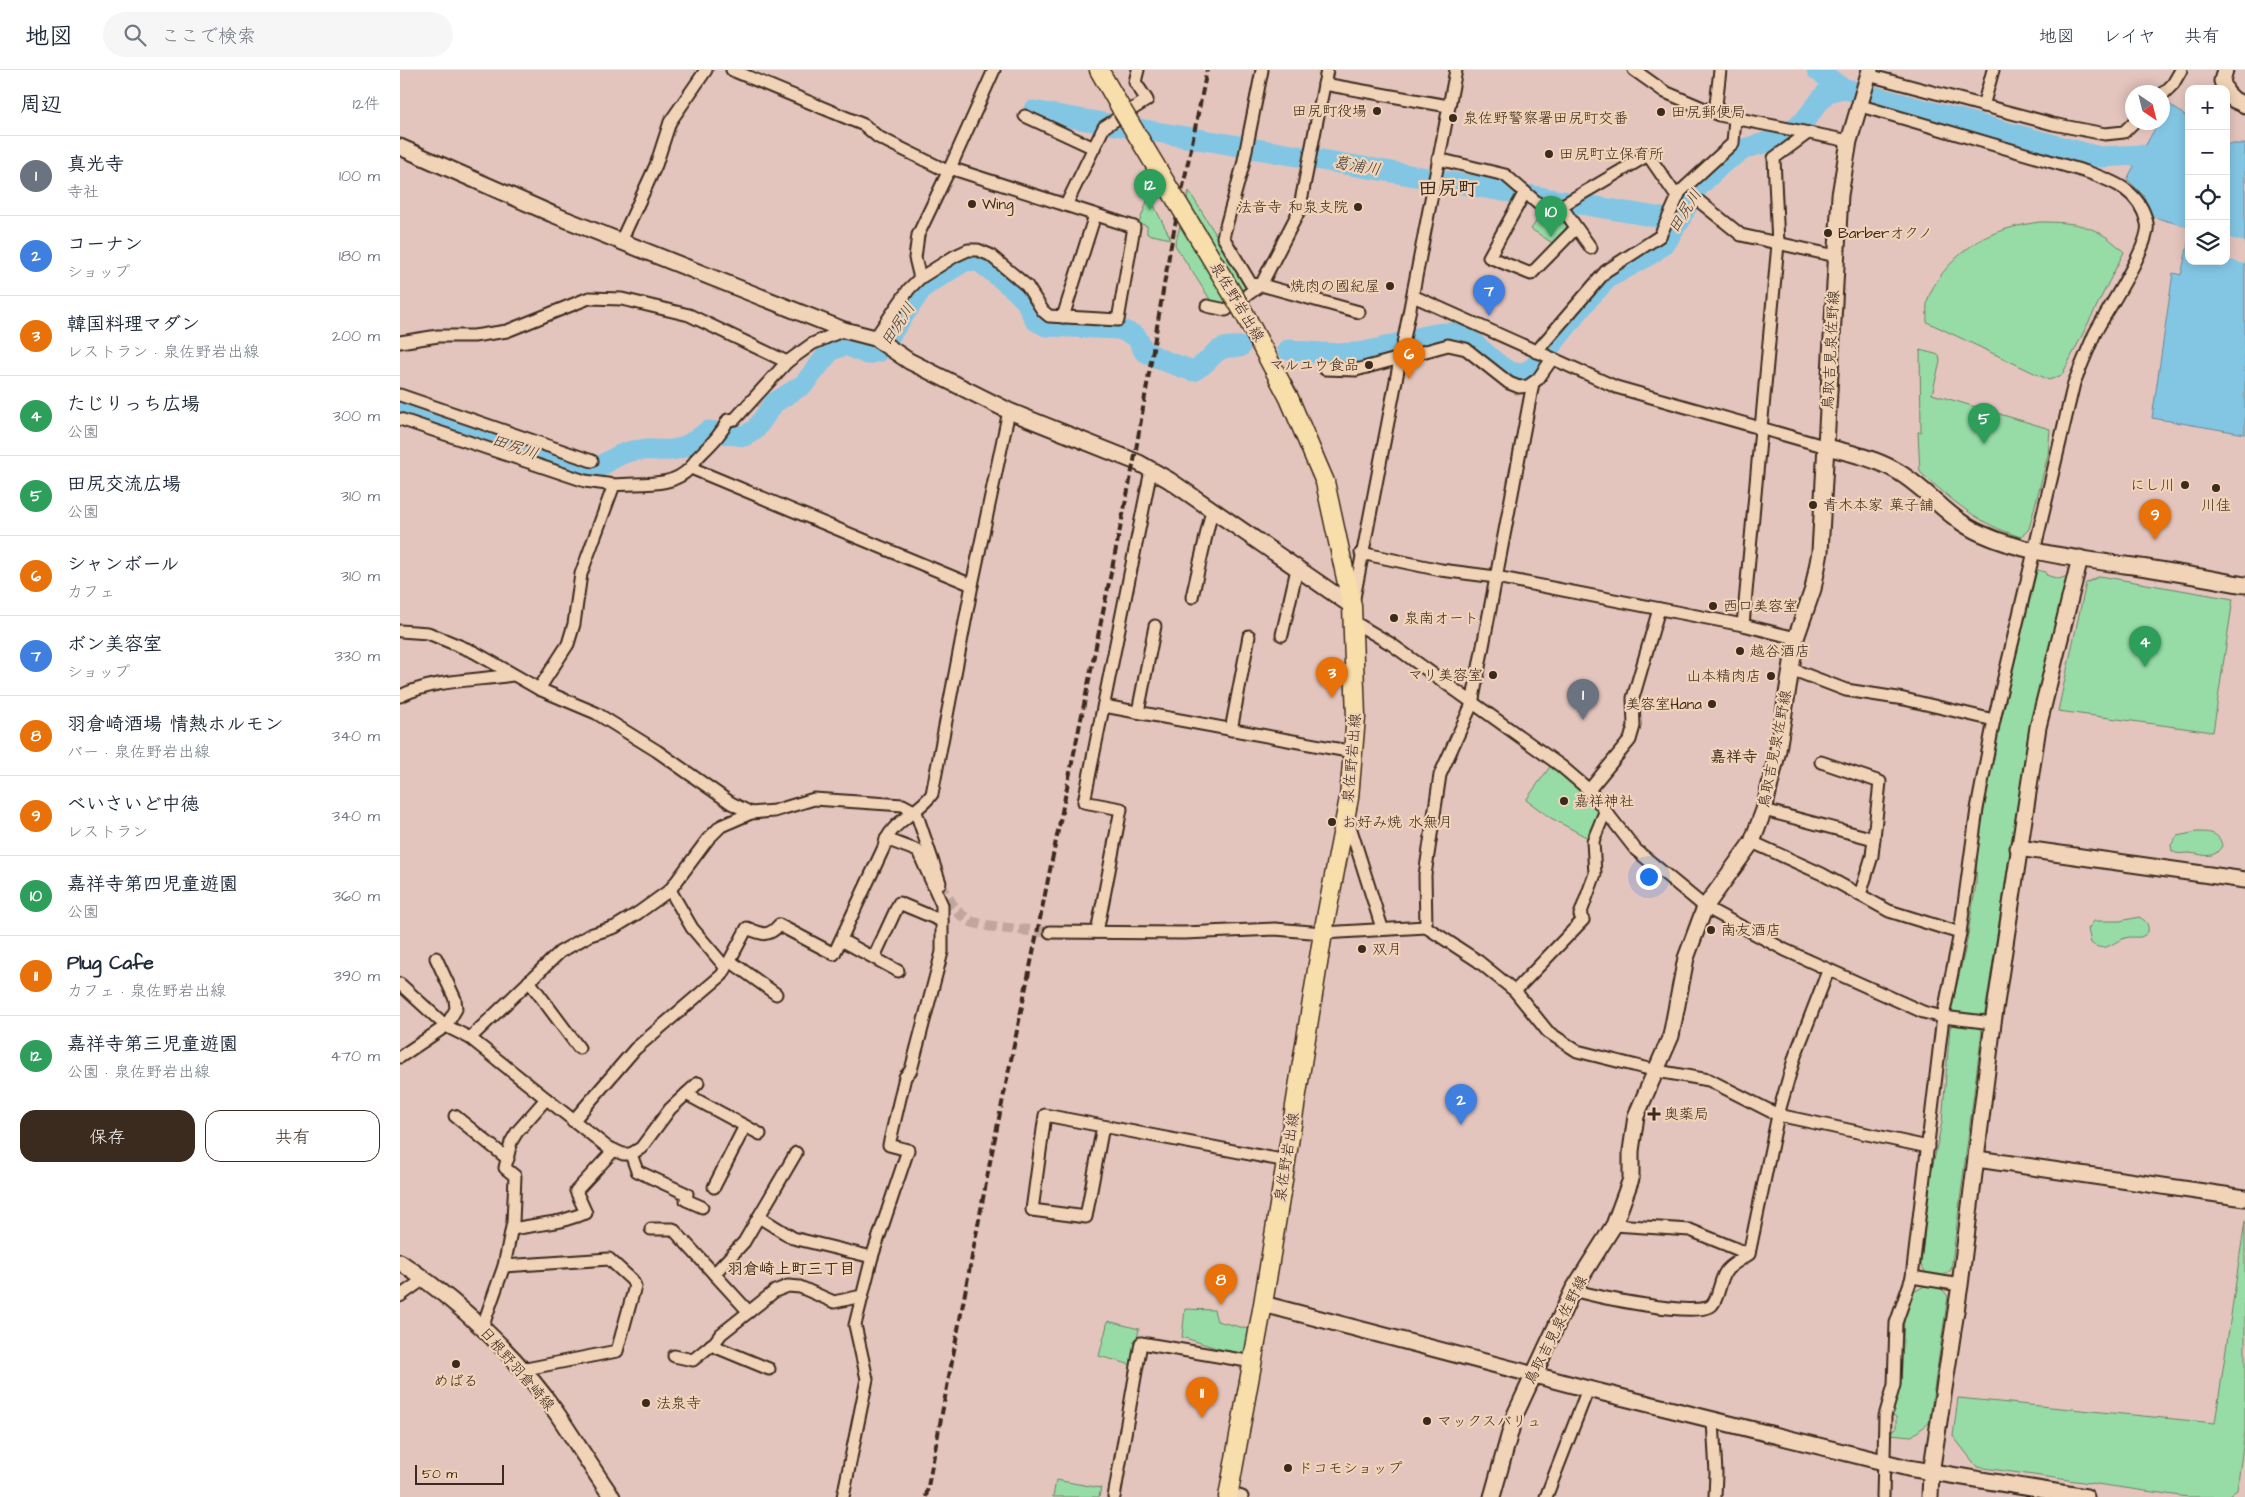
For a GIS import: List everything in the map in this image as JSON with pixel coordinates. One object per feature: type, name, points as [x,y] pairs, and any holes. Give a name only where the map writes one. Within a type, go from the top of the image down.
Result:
[{"type":"main road","name":"泉佐野岩出線","points":[[1098,70],[1244,314],[1290,398],[1325,482],[1353,614],[1356,716],[1346,813],[1323,933],[1233,1496]]},
{"type":"street","points":[[622,241],[656,165],[670,122],[706,70]]},
{"type":"street","points":[[732,70],[864,125],[878,137],[949,170],[1134,227],[1118,320],[1049,316],[1043,311],[1027,286],[990,255],[978,250],[968,250],[920,278],[909,289],[878,340]]},
{"type":"street","points":[[920,278],[915,258],[918,235],[994,70]]},
{"type":"street","points":[[1066,205],[1104,127],[1147,100],[1135,82],[1138,70]]},
{"type":"street","points":[[1262,70],[1243,165],[1223,237],[1251,284],[1261,285],[1359,312]]},
{"type":"street","points":[[1207,306],[1226,310],[1261,285],[1299,211],[1327,70]]},
{"type":"street","points":[[1353,614],[1361,553],[1456,70]]},
{"type":"street","points":[[1634,70],[1666,92],[1715,113],[1735,119],[1849,141]]},
{"type":"street","points":[[1715,113],[1720,70]]},
{"type":"street","points":[[1983,106],[1993,70]]},
{"type":"street","points":[[2170,87],[2182,70]]},
{"type":"street","points":[[2224,85],[2222,81],[2225,70]]},
{"type":"street","points":[[1868,77],[2053,124],[2105,134],[2124,132],[2126,130]]},
{"type":"street","name":"鳥取吉見泉佐野線","points":[[1492,1497],[1515,1415],[1573,1290],[1614,1225],[1631,1179],[1631,1151],[1636,1116],[1671,1036],[1686,958],[1705,907],[1752,842],[1764,810],[1778,750],[1796,638],[1813,589],[1820,552],[1840,195],[1849,141],[1868,77]]},
{"type":"street","points":[[1324,84],[1448,106]]},
{"type":"street","points":[[2230,95],[2234,100],[2245,105]]},
{"type":"street","points":[[1861,104],[2118,183],[2136,199],[2148,225],[2143,247],[2096,333],[2074,383],[1994,720],[1977,808],[1960,933],[1943,1017],[1912,1277],[1896,1323],[1894,1385],[1885,1416],[1883,1497]]},
{"type":"street","points":[[1024,116],[1094,148]]},
{"type":"street","points":[[1536,352],[1606,271],[1660,236],[1680,192],[1732,143],[1735,119]]},
{"type":"street","points":[[1743,625],[1778,244],[1774,158],[1808,133]]},
{"type":"street","points":[[400,147],[480,183],[622,241],[844,330],[878,340],[917,365],[1009,412],[1151,470],[1297,569],[1390,644],[1561,766],[1589,790],[1636,850],[1705,907],[1828,971],[1923,1012],[1943,1017],[1994,1023]]},
{"type":"street","points":[[1438,159],[1505,175],[1549,213],[1648,155],[1677,197]]},
{"type":"street","points":[[1525,192],[1489,257],[1531,274],[1576,228]]},
{"type":"street","points":[[1700,202],[1741,235],[1836,256]]},
{"type":"street","points":[[1561,206],[1591,248]]},
{"type":"street","points":[[1063,317],[1096,214]]},
{"type":"street","points":[[1413,296],[1616,387],[1760,429],[1870,458],[1896,470],[1957,519],[1978,533],[2034,551],[2245,585]]},
{"type":"street","points":[[400,342],[438,336],[474,336],[507,331],[589,298],[622,299],[689,315],[786,362]]},
{"type":"street","points":[[400,419],[586,481],[614,485],[658,483],[677,479],[691,468],[696,458],[714,441],[728,420],[735,419],[786,362],[812,344],[844,330]]},
{"type":"street","points":[[1325,369],[1356,370],[1399,360],[1436,346],[1458,346],[1466,349],[1509,383],[1518,387],[1528,386],[1538,379],[1552,359]]},
{"type":"street","points":[[1426,927],[1425,875],[1440,775],[1472,704],[1532,383]]},
{"type":"street","points":[[400,395],[592,461]]},
{"type":"street","points":[[573,1121],[635,1049],[722,975],[747,928],[763,935],[772,933],[779,925],[834,954],[884,847],[886,838],[900,822],[925,804],[932,794],[972,585],[1009,412]]},
{"type":"street","points":[[691,468],[972,585]]},
{"type":"street","points":[[1097,932],[1121,809],[1084,802],[1151,470]]},
{"type":"street","points":[[539,689],[568,644],[574,624],[581,574],[614,485]]},
{"type":"street","points":[[1192,597],[1212,510]]},
{"type":"street","points":[[1361,553],[1441,570],[1496,577],[1743,625],[1796,638]]},
{"type":"street","points":[[1930,1497],[1931,1473],[1960,1285],[2018,848],[2038,727],[2080,558]]},
{"type":"street","points":[[1282,636],[1297,569]]},
{"type":"street","points":[[1589,790],[1630,740],[1634,726],[1633,698],[1660,609]]},
{"type":"street","points":[[1138,712],[1155,626]]},
{"type":"street","points":[[400,631],[428,633],[474,652],[539,689],[596,713],[657,751],[731,803],[751,813]]},
{"type":"street","points":[[1231,730],[1249,636]]},
{"type":"street","points":[[1791,669],[1846,690],[1904,699],[1994,720]]},
{"type":"street","points":[[400,696],[447,681],[489,679],[512,675]]},
{"type":"street","points":[[1104,706],[1353,752]]},
{"type":"street","points":[[1821,762],[1880,782],[1872,856],[1860,895]]},
{"type":"street","points":[[470,1038],[560,952],[590,935],[622,922],[670,890],[708,839],[721,826],[751,813],[774,811],[814,799],[903,805],[916,812],[940,882]]},
{"type":"street","points":[[1764,810],[1874,839]]},
{"type":"street","points":[[1515,992],[1582,920],[1580,915],[1595,874],[1593,841],[1605,812]]},
{"type":"street","points":[[1346,813],[1382,928]]},
{"type":"street","points":[[843,1497],[867,1379],[855,1325],[872,1257],[908,1150],[889,1145],[905,1077],[911,1070],[942,952],[942,905],[918,851],[886,838]]},
{"type":"street","points":[[1752,842],[1822,874],[1889,911],[1960,933]]},
{"type":"street","points":[[2018,848],[2245,880]]},
{"type":"street","points":[[670,890],[692,928],[728,965],[776,994]]},
{"type":"street","points":[[874,957],[899,903],[942,920]]},
{"type":"street","points":[[1050,932],[1184,933],[1275,929],[1323,933],[1382,928],[1426,927],[1478,961],[1515,992],[1548,1032],[1577,1051],[1718,1084],[1778,1115],[1928,1147]]},
{"type":"street","points":[[841,940],[898,971]]},
{"type":"street","points":[[400,1057],[446,1026],[456,1009],[455,999],[436,958]]},
{"type":"street","points":[[1573,1290],[1612,1300],[1705,1310],[1713,1304],[1727,1270],[1749,1254],[1778,1115],[1794,1056],[1828,971]]},
{"type":"street","points":[[529,981],[579,1048]]},
{"type":"street","points":[[400,984],[446,1026],[470,1038],[607,1147],[623,1154],[631,1154],[641,1148],[670,1109],[698,1083]]},
{"type":"street","points":[[686,1094],[760,1134]]},
{"type":"street","points":[[482,1328],[504,1266],[512,1229],[515,1204],[515,1176],[506,1168],[512,1142],[517,1132],[546,1099]]},
{"type":"street","points":[[1103,1126],[1086,1216],[1032,1210],[1045,1114],[1287,1161]]},
{"type":"street","points":[[455,1116],[508,1159]]},
{"type":"street","points":[[714,1187],[745,1126]]},
{"type":"street","points":[[512,1229],[560,1221],[586,1212],[576,1191],[614,1150]]},
{"type":"street","points":[[714,1274],[744,1242],[796,1153]]},
{"type":"street","points":[[631,1154],[637,1171],[687,1194],[686,1200],[702,1207]]},
{"type":"street","points":[[1977,1159],[2245,1198]]},
{"type":"street","points":[[759,1218],[793,1238],[872,1257]]},
{"type":"street","points":[[1614,1225],[1690,1230],[1749,1254]]},
{"type":"street","points":[[651,1229],[673,1229],[749,1312]]},
{"type":"street","points":[[504,1266],[609,1259],[632,1280],[635,1286],[617,1351],[521,1370]]},
{"type":"street","name":"日根野羽倉崎線","points":[[400,1262],[424,1278],[482,1328],[521,1370],[557,1413],[612,1497]]},
{"type":"street","points":[[1912,1277],[1960,1285]]},
{"type":"street","points":[[400,1296],[424,1278]]},
{"type":"street","points":[[674,1356],[693,1360],[721,1334],[775,1291],[788,1286],[800,1287],[834,1302],[862,1296]]},
{"type":"street","points":[[1263,1304],[1588,1389],[1884,1462],[1931,1473],[2086,1497]]},
{"type":"street","points":[[1114,1497],[1141,1343],[1253,1362]]},
{"type":"street","points":[[711,1345],[769,1369]]},
{"type":"street","points":[[1546,1497],[1588,1389]]},
{"type":"street","points":[[1713,1420],[1716,1473],[1715,1497]]},
{"type":"green space","points":[[1189,191],[1247,285],[1244,298],[1227,309],[1213,304],[1175,245]]},
{"type":"green space","points":[[1149,196],[1171,239],[1147,234],[1147,226],[1139,223]]},
{"type":"green space","points":[[1554,215],[1567,226],[1554,244],[1531,229],[1540,216],[1549,221]]},
{"type":"green space","points":[[2039,222],[2075,224],[2086,227],[2105,236],[2124,252],[2062,375],[2049,380],[1927,322],[1927,302],[1932,290],[1943,272],[1958,256],[1975,243],[1997,232]]},
{"type":"green space","points":[[1920,350],[1939,355],[1940,362],[1932,394],[2050,429],[2048,455],[2029,529],[2021,537],[2006,532],[1979,518],[1955,502],[1920,472],[1918,432],[1921,432]]},
{"type":"green space","points":[[2037,570],[2046,572],[2046,575],[2059,579],[2067,576],[2028,737],[1985,1013],[1980,1016],[1955,1013],[1951,1009],[1966,946],[1976,884],[1977,855],[1992,756]]},
{"type":"green space","points":[[2100,576],[2233,599],[2213,732],[2058,711],[2086,583]]},
{"type":"green space","points":[[1552,764],[1568,775],[1603,812],[1590,839],[1551,818],[1526,800]]},
{"type":"green space","points":[[2197,832],[2216,835],[2221,841],[2222,846],[2219,851],[2207,856],[2172,851],[2171,845],[2177,836]]},
{"type":"green space","points":[[2139,917],[2145,921],[2148,927],[2148,932],[2145,935],[2125,938],[2104,947],[2091,943],[2088,929],[2094,921],[2120,921]]},
{"type":"green space","points":[[1954,1024],[1979,1028],[1982,1031],[1951,1270],[1943,1276],[1926,1273],[1921,1265],[1931,1174],[1942,1122],[1950,1027]]},
{"type":"green space","points":[[2245,1221],[2245,1431],[2237,1490],[2227,1497],[2188,1497],[1977,1467],[1953,1436],[1958,1398],[2215,1423]]},
{"type":"green space","points":[[1926,1285],[1941,1288],[1948,1296],[1929,1423],[1912,1436],[1890,1434],[1890,1431],[1896,1429],[1896,1417],[1891,1414],[1901,1384],[1904,1317],[1907,1302],[1912,1293]]},
{"type":"green space","points":[[1185,1309],[1214,1310],[1217,1321],[1256,1331],[1251,1359],[1182,1337]]},
{"type":"green space","points":[[1108,1321],[1139,1329],[1132,1365],[1099,1356]]},
{"type":"green space","points":[[1056,1480],[1101,1488],[1099,1497],[1053,1497]]},
{"type":"water","points":[[2170,105],[2185,116],[2185,226],[2153,217],[2143,195],[2127,179],[2154,130],[2170,130]]},
{"type":"water","points":[[2230,144],[2245,144],[2245,434],[2152,418],[2173,273],[2181,275],[2185,258],[2185,265],[2230,265]]},
{"type":"pier","points":[[2230,238],[2245,242],[2245,264],[2230,260]]},
{"type":"waterway","points":[[1817,70],[1842,88]]},
{"type":"waterway","name":"田尻川","points":[[1288,350],[1348,354],[1446,333],[1466,338],[1504,369],[1514,373],[1524,372],[1535,366],[1589,298],[1608,278],[1654,252],[1667,241],[1698,187],[1723,163],[1746,148],[1782,138],[1804,121],[1826,93],[1842,88],[2099,157],[2141,155]]},
{"type":"waterway","name":"葛浦川","points":[[1033,111],[1680,221]]},
{"type":"waterway","name":"田尻川","points":[[400,408],[586,472],[614,458],[637,450],[671,450],[681,448],[708,431],[744,436],[755,430],[774,403],[804,384],[831,350],[846,345],[867,354],[879,351],[923,287],[966,260],[980,262],[1014,289],[1026,301],[1035,320],[1046,326],[1119,329],[1136,336],[1144,351],[1162,360],[1193,371],[1223,348],[1240,347]]},
{"type":"tunnel","points":[[940,883],[955,908],[968,920],[994,927],[1050,932]]},
{"type":"railway","points":[[926,1497],[990,1162],[1134,461],[1170,250],[1207,70]]},
{"type":"place","name":"田尻町役場","points":[[1377,111]]},
{"type":"place","name":"田尻郵便局","points":[[1661,112]]},
{"type":"place","name":"泉佐野警察署田尻町交番","points":[[1453,118]]},
{"type":"place","name":"田尻町立保育所","points":[[1549,154]]},
{"type":"place","name":"Wing","points":[[972,204]]},
{"type":"place","name":"法音寺 和泉支院","points":[[1358,207]]},
{"type":"place","name":"嘉祥寺第三児童遊園","points":[[1150,210]]},
{"type":"place","name":"Barberオクノ","points":[[1828,233]]},
{"type":"place","name":"嘉祥寺第四児童遊園","points":[[1551,237]]},
{"type":"place","name":"焼肉の國紀屋","points":[[1390,286]]},
{"type":"place","name":"ボン美容室","points":[[1489,316]]},
{"type":"place","name":"マルユウ食品","points":[[1369,365]]},
{"type":"place","name":"シャンボール","points":[[1409,379]]},
{"type":"place","name":"田尻交流広場","points":[[1984,444]]},
{"type":"place","name":"にし川","points":[[2185,485]]},
{"type":"place","name":"川佳","points":[[2216,488]]},
{"type":"place","name":"青木本家 菓子舗","points":[[1813,505]]},
{"type":"place","name":"べいさいど中徳","points":[[2155,540]]},
{"type":"place","name":"西口美容室","points":[[1713,606]]},
{"type":"place","name":"泉南オート","points":[[1394,618]]},
{"type":"place","name":"越谷酒店","points":[[1740,651]]},
{"type":"place","name":"たじりっち広場","points":[[2145,667]]},
{"type":"place","name":"マリ美容室","points":[[1493,675]]},
{"type":"place","name":"山本精肉店","points":[[1771,676]]},
{"type":"place","name":"韓国料理マダン","points":[[1332,698]]},
{"type":"place","name":"美容室Hana","points":[[1712,704]]},
{"type":"place","name":"真光寺","points":[[1583,720]]},
{"type":"place","name":"嘉祥神社","points":[[1564,801]]},
{"type":"place","name":"お好み焼 水無月","points":[[1332,822]]},
{"type":"place","name":"南友酒店","points":[[1711,930]]},
{"type":"place","name":"双月","points":[[1362,949]]},
{"type":"place","name":"奥薬局","points":[[1654,1114]]},
{"type":"place","name":"コーナン","points":[[1461,1125]]},
{"type":"place","name":"羽倉崎酒場 情熱ホルモン","points":[[1221,1305]]},
{"type":"place","name":"めばる","points":[[456,1364]]},
{"type":"place","name":"法泉寺","points":[[646,1403]]},
{"type":"place","name":"Plug Cafe","points":[[1202,1418]]},
{"type":"place","name":"マックスバリュ","points":[[1427,1421]]},
{"type":"place","name":"ドコモショップ","points":[[1288,1468]]},
{"type":"district","name":"田尻町","points":[[1448,189]]},
{"type":"district","name":"嘉祥寺","points":[[1734,757]]},
{"type":"district","name":"羽倉崎上町三丁目","points":[[791,1269]]}]
